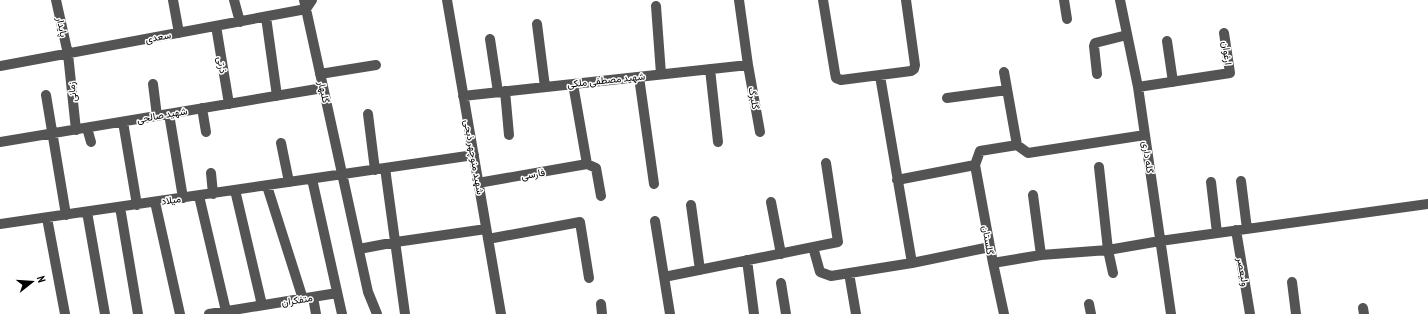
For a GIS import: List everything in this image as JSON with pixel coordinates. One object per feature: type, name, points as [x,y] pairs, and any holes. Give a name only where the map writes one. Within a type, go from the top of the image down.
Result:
[{"type":"street","name":"پایدار","points":[[56,0],[68,54]]},
{"type":"street","points":[[173,0],[179,33]]},
{"type":"street","points":[[234,0],[240,22]]},
{"type":"street","points":[[305,5],[312,0]]},
{"type":"street","name":"شهید منوچهر ذبحی","points":[[447,0],[501,314]]},
{"type":"street","name":"گلبرگ","points":[[739,0],[748,65],[760,132]]},
{"type":"street","points":[[823,0],[836,78],[841,80],[880,76],[911,71],[914,69],[915,65],[906,0]]},
{"type":"street","points":[[1064,0],[1067,19]]},
{"type":"street","name":"گله داری","points":[[1120,0],[1138,87],[1171,314]]},
{"type":"street","name":"سعدی","points":[[0,65],[68,54],[266,17],[305,5]]},
{"type":"street","name":"گلبهار","points":[[305,5],[343,175]]},
{"type":"street","points":[[656,6],[661,74]]},
{"type":"street","points":[[266,17],[277,96]]},
{"type":"street","points":[[537,24],[545,87]]},
{"type":"street","name":"ذرتی","points":[[216,26],[229,104]]},
{"type":"street","name":"ارغوان","points":[[1174,82],[1230,73],[1224,33]]},
{"type":"street","points":[[1097,74],[1095,43],[1127,35]]},
{"type":"street","points":[[490,39],[510,135]]},
{"type":"street","points":[[1138,87],[1174,82],[1167,41]]},
{"type":"street","name":"زمانی","points":[[68,54],[76,130]]},
{"type":"street","points":[[320,74],[376,65]]},
{"type":"street","name":"شهید مصطفی ملکی","points":[[464,96],[748,65]]},
{"type":"street","points":[[710,69],[718,142]]},
{"type":"street","points":[[1004,72],[1017,145],[1028,153],[1145,135]]},
{"type":"street","points":[[880,76],[912,262]]},
{"type":"street","points":[[639,77],[654,184]]},
{"type":"street","points":[[153,84],[158,116]]},
{"type":"street","points":[[573,84],[587,164],[596,168],[601,196]]},
{"type":"street","name":"شهید صالحی","points":[[0,142],[323,88]]},
{"type":"street","points":[[947,98],[1007,90]]},
{"type":"street","points":[[46,95],[66,215]]},
{"type":"street","points":[[202,108],[206,132]]},
{"type":"street","points":[[169,114],[183,198]]},
{"type":"street","points":[[368,114],[375,170]]},
{"type":"street","points":[[123,122],[137,204]]},
{"type":"street","points":[[87,128],[91,142]]},
{"type":"street","points":[[281,143],[289,182]]},
{"type":"street","points":[[897,180],[975,165],[980,151],[1017,145]]},
{"type":"street","name":"میلاد","points":[[0,224],[474,155]]},
{"type":"street","points":[[664,277],[838,242],[826,163]]},
{"type":"street","name":"فارسی","points":[[478,183],[587,164]]},
{"type":"street","name":"گلستان","points":[[975,165],[1004,314]]},
{"type":"street","points":[[1099,167],[1108,250],[1113,273]]},
{"type":"street","points":[[386,168],[405,314]]},
{"type":"street","points":[[211,173],[213,194]]},
{"type":"street","points":[[343,175],[368,292],[377,314]]},
{"type":"street","points":[[312,179],[342,314]]},
{"type":"street","points":[[1241,181],[1247,229]]},
{"type":"street","points":[[1211,182],[1217,233]]},
{"type":"street","points":[[267,186],[308,298],[316,314]]},
{"type":"street","points":[[235,190],[262,305]]},
{"type":"street","points":[[1033,195],[1041,254]]},
{"type":"street","points":[[199,196],[226,311]]},
{"type":"street","points":[[155,202],[180,314]]},
{"type":"street","points":[[771,202],[781,254]]},
{"type":"street","points":[[993,263],[1041,254],[1108,250],[1236,230],[1428,204]]},
{"type":"street","points":[[691,206],[700,270]]},
{"type":"street","points":[[120,207],[138,314]]},
{"type":"street","points":[[87,212],[105,314]]},
{"type":"street","points":[[47,218],[65,314]]},
{"type":"street","points":[[655,221],[670,314]]},
{"type":"street","points":[[488,239],[580,222],[589,278]]},
{"type":"street","points":[[358,249],[486,229]]},
{"type":"street","name":"ولیعصر","points":[[1236,230],[1250,314]]},
{"type":"street","points":[[813,247],[820,272],[831,276],[990,247]]},
{"type":"street","points":[[747,260],[754,314]]},
{"type":"street","points":[[849,273],[856,314]]},
{"type":"street","points":[[1292,282],[1296,314]]},
{"type":"street","points":[[781,283],[786,314]]},
{"type":"street","name":"متفکران","points":[[211,314],[226,311],[250,311],[262,305],[337,293]]},
{"type":"street","points":[[274,304],[276,314]]},
{"type":"street","points":[[601,304],[602,314]]},
{"type":"street","points":[[1089,304],[1091,314]]}]
